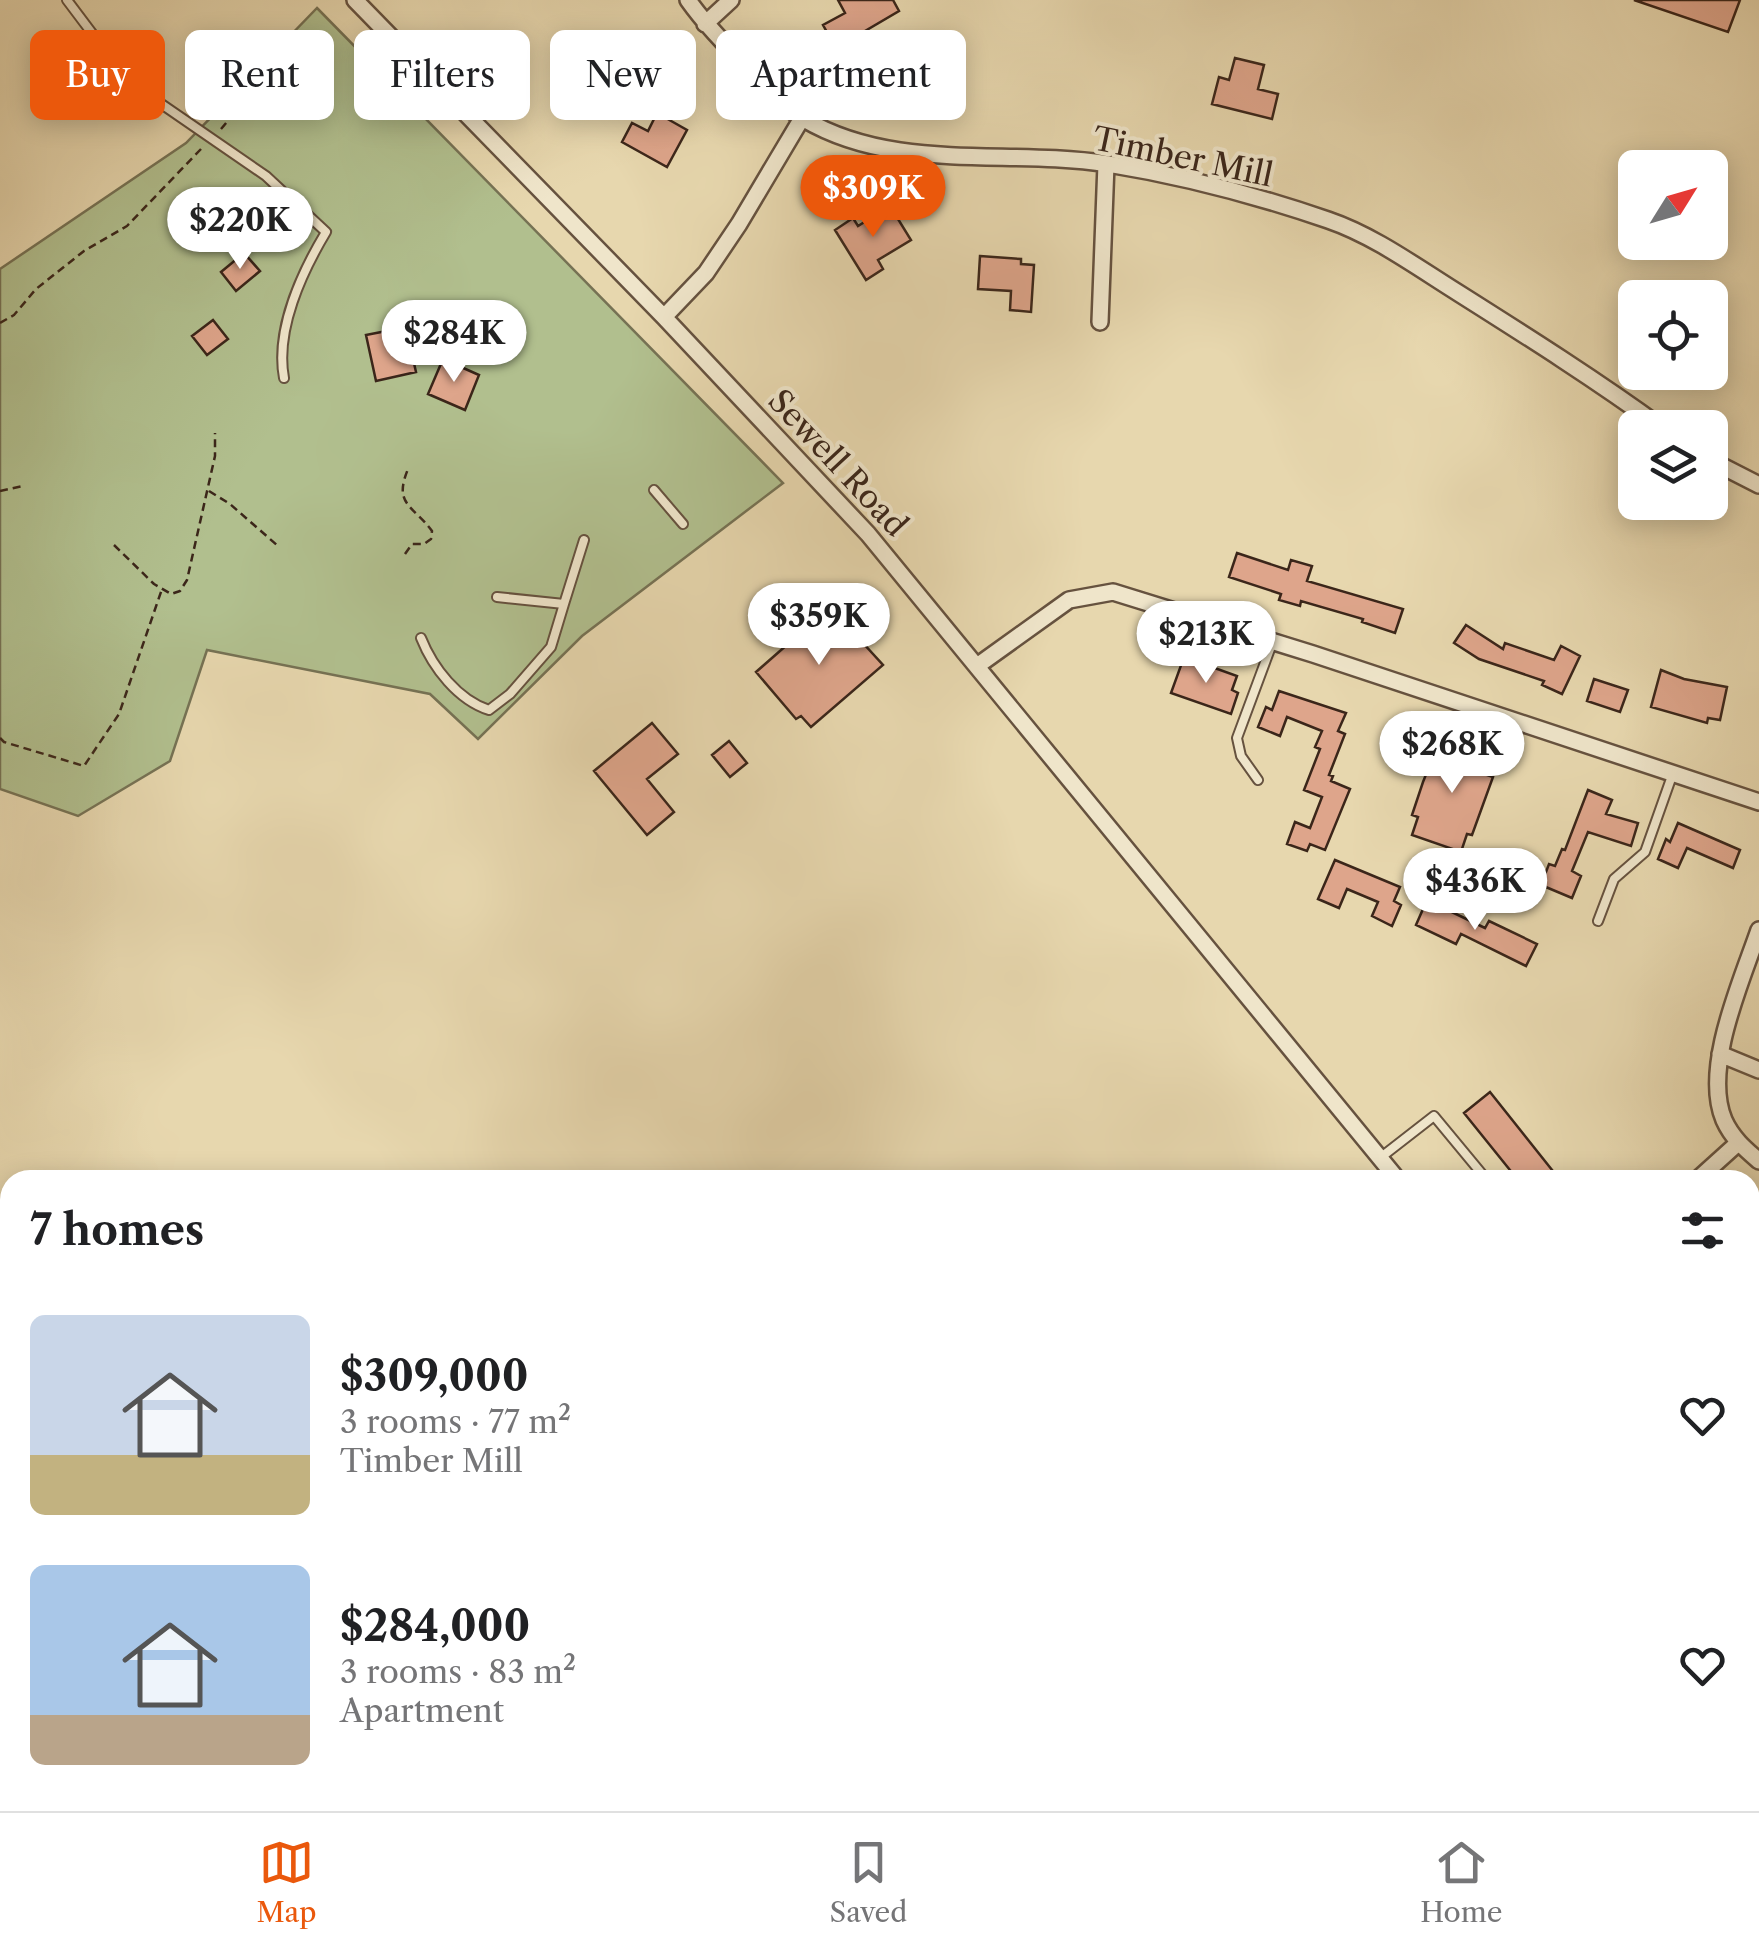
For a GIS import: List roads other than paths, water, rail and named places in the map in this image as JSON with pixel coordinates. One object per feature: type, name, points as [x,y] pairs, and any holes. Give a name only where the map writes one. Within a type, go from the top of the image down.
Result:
[{"type":"street","name":"Sewell Road","points":[[354,0],[664,317],[868,534],[1390,1170]]},
{"type":"street","name":"Timber Mill","points":[[688,0],[716,35]]},
{"type":"street","points":[[705,24],[731,0]]},
{"type":"street","points":[[664,317],[706,273],[801,120]]},
{"type":"street","name":"Timber Mill","points":[[806,120],[845,139],[897,152],[1106,164],[1251,196],[1332,221],[1428,274],[1637,410]]},
{"type":"street","points":[[1100,322],[1106,164]]},
{"type":"street","points":[[1728,469],[1759,484]]},
{"type":"street","points":[[977,666],[1069,600],[1113,592],[1759,802]]},
{"type":"street","points":[[1759,930],[1720,1054],[1718,1098],[1738,1144],[1759,1162]]},
{"type":"street","points":[[1720,1054],[1759,1070]]},
{"type":"street","points":[[1708,1170],[1738,1144]]},
{"type":"lane","points":[[67,0],[128,81],[266,176],[326,232],[307,264],[287,325],[281,362],[284,378]]},
{"type":"lane","points":[[654,490],[683,524]]},
{"type":"lane","points":[[421,638],[428,657],[469,704],[490,710],[510,694],[551,646],[584,540]]},
{"type":"lane","points":[[497,597],[564,604]]},
{"type":"lane","points":[[1258,780],[1241,756],[1237,738],[1272,641]]},
{"type":"lane","points":[[1598,921],[1614,880],[1645,852],[1673,774]]},
{"type":"lane","points":[[1380,1158],[1434,1116],[1479,1170]]}]
